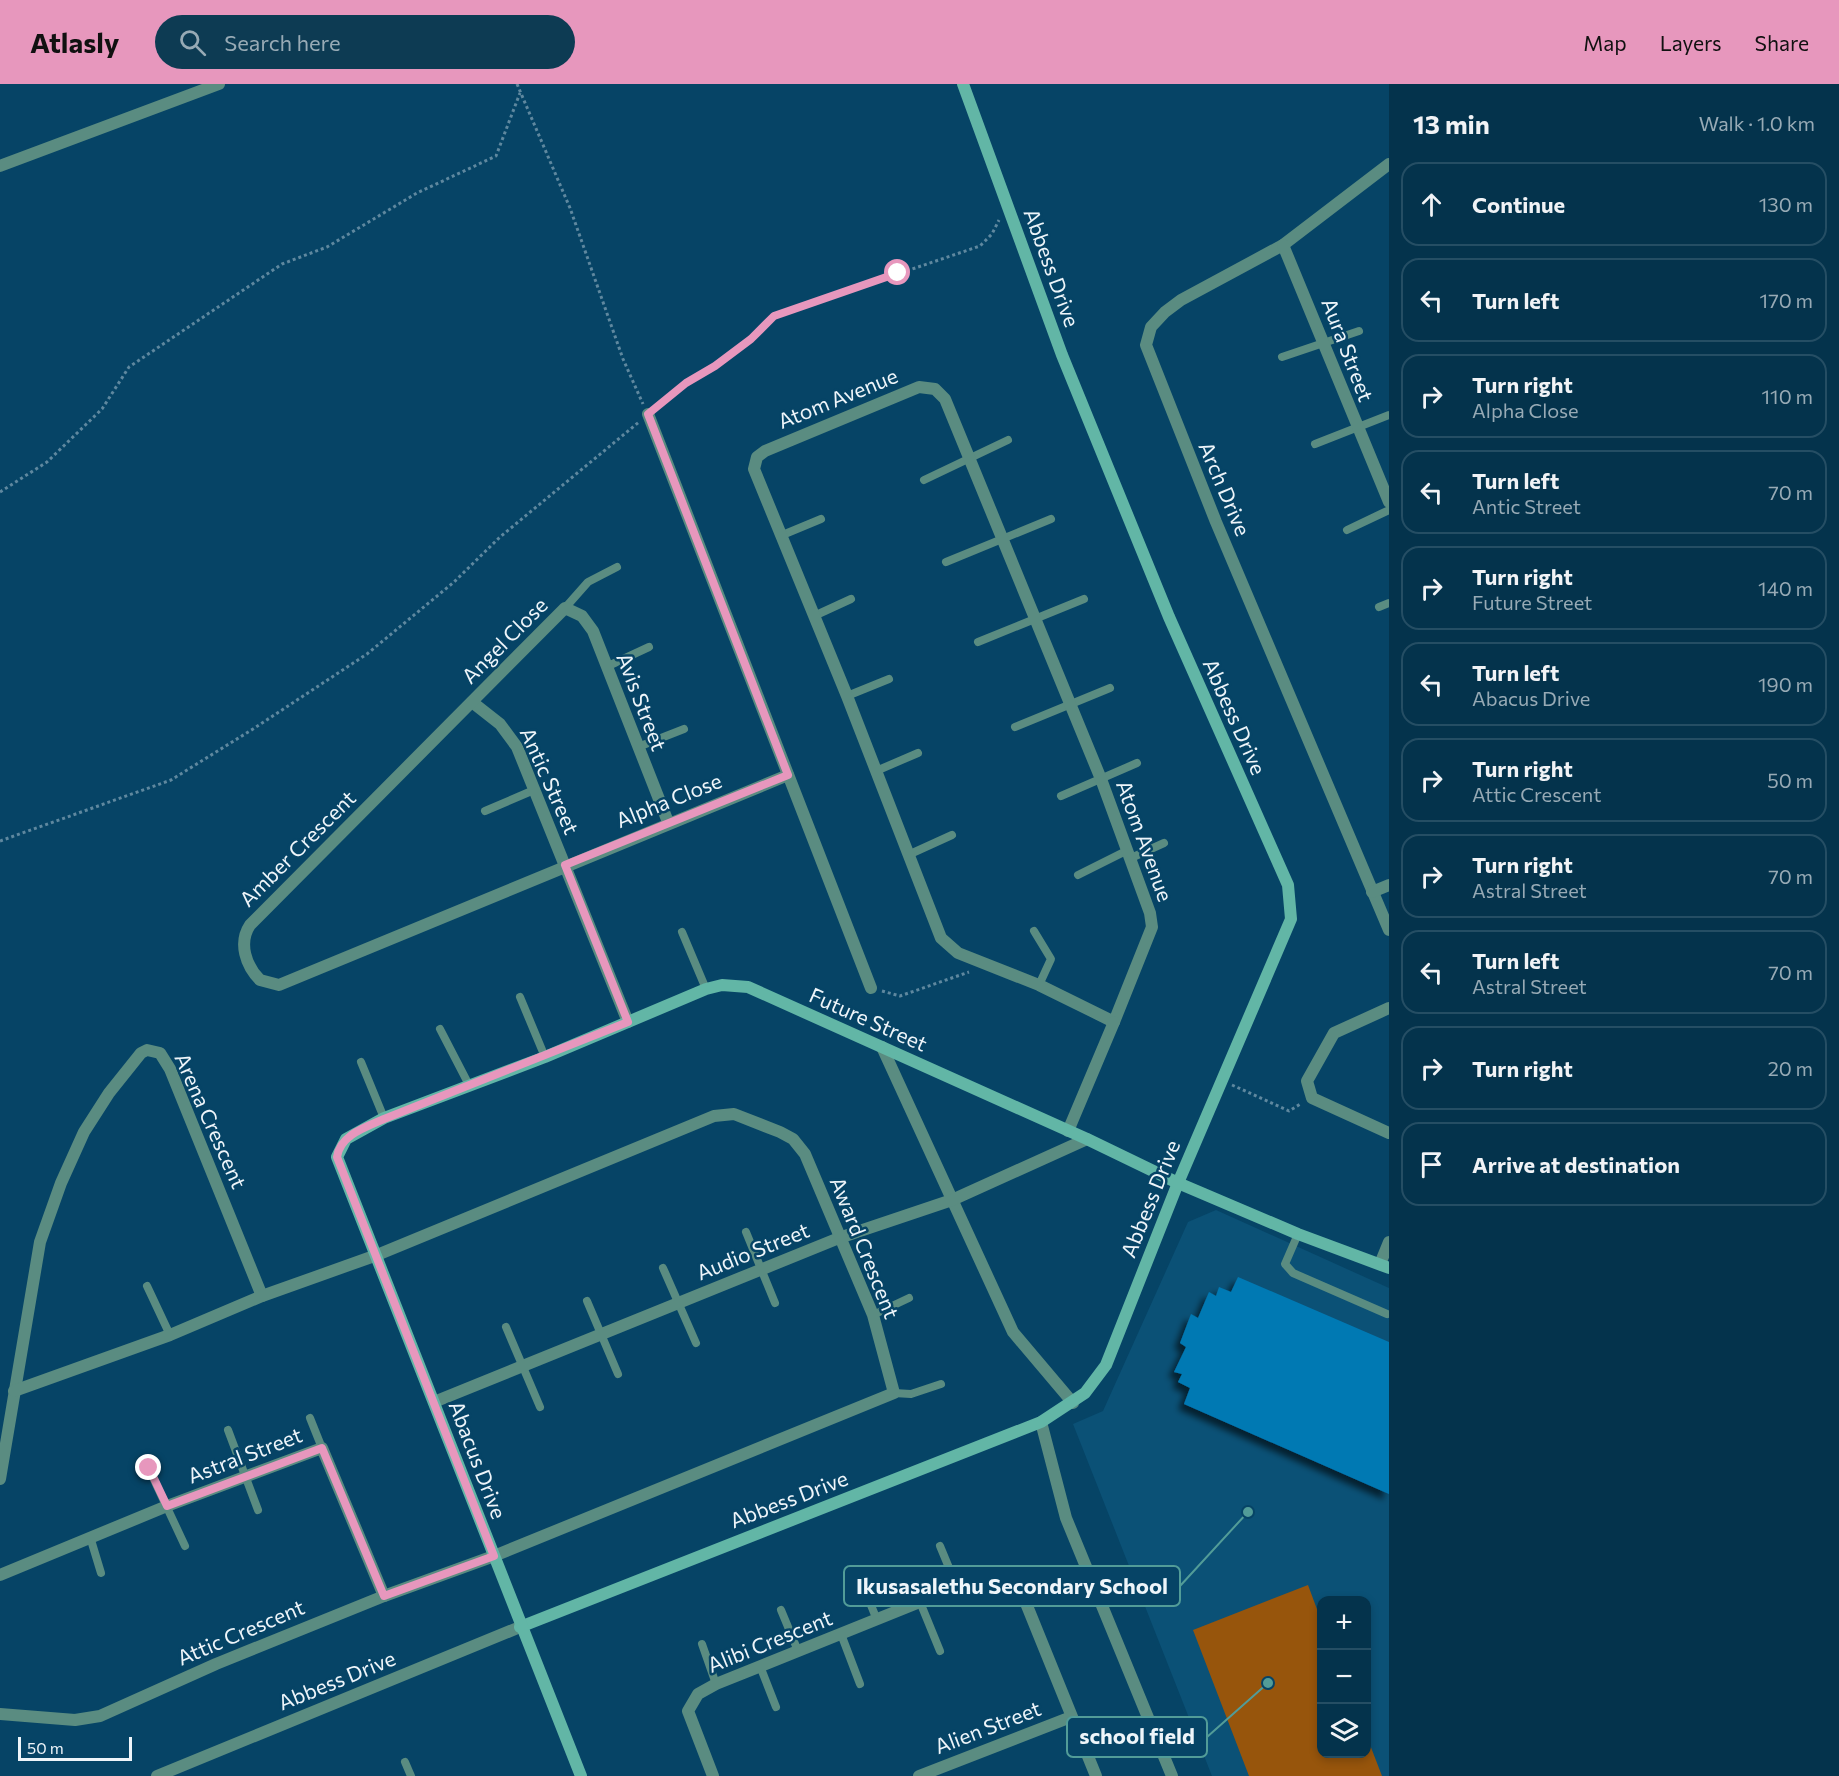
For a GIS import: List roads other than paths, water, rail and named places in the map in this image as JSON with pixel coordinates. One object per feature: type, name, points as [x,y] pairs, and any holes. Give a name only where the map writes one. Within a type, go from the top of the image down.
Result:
[{"type":"street","points":[[0,166],[219,84]]},
{"type":"street","name":"Abbess Drive","points":[[157,1776],[520,1627],[1041,1422],[1074,1403],[1094,1384],[1106,1365],[1178,1183],[1291,919],[1288,885],[1169,617],[1062,355],[963,84]]},
{"type":"street","name":"Arch Drive","points":[[1389,164],[1282,245],[1181,300],[1151,327],[1146,345],[1215,522],[1389,930]]},
{"type":"street","name":"Aura Street","points":[[1282,245],[1324,343],[1356,429],[1389,502]]},
{"type":"street","name":"Atom Avenue","points":[[919,387],[935,389],[945,399],[1101,779],[1129,854],[1152,927],[1114,1022],[1039,985],[958,953],[941,938],[847,696],[780,537],[754,469],[757,457],[776,445],[919,387]]},
{"type":"street","points":[[648,414],[871,988]]},
{"type":"street","name":"Avis Street","points":[[565,608],[587,620],[668,822]]},
{"type":"street","name":"Angel Close","points":[[472,702],[565,608]]},
{"type":"street","name":"Antic Street","points":[[472,702],[510,735],[628,1022]]},
{"type":"street","name":"Amber Crescent","points":[[472,702],[250,925],[244,946],[252,971],[260,980],[279,985],[565,865]]},
{"type":"street","name":"Alpha Close","points":[[565,865],[788,775]]},
{"type":"street","points":[[1372,892],[1389,885]]},
{"type":"street","name":"Future Street","points":[[337,1157],[346,1139],[384,1119],[545,1057],[706,989],[722,985],[748,987],[1087,1139],[1178,1183],[1298,1234],[1385,1266]]},
{"type":"street","points":[[1389,1008],[1334,1033],[1307,1081],[1312,1098],[1389,1133]]},
{"type":"street","points":[[1068,1131],[1114,1022]]},
{"type":"street","points":[[882,1047],[1013,1332],[1074,1403]]},
{"type":"street","name":"Arena Crescent","points":[[14,1391],[40,1242],[61,1184],[94,1113],[124,1073],[141,1053],[147,1050],[160,1053],[170,1069],[262,1296]]},
{"type":"street","name":"Award Crescent","points":[[376,1255],[664,1135],[714,1116],[734,1114],[780,1132],[796,1143],[805,1154],[873,1315],[894,1393]]},
{"type":"street","name":"Audio Street","points":[[434,1402],[839,1238],[952,1200],[1087,1139]]},
{"type":"street","name":"Abacus Drive","points":[[337,1157],[520,1627],[581,1776]]},
{"type":"street","points":[[1385,1266],[1389,1242]]},
{"type":"street","points":[[0,1479],[14,1391],[170,1335],[262,1296],[376,1255]]},
{"type":"street","points":[[494,1556],[894,1393]]},
{"type":"street","points":[[1041,1422],[1066,1518],[1172,1776]]},
{"type":"street","name":"Astral Street","points":[[0,1575],[91,1540],[167,1506],[322,1448],[384,1596]]},
{"type":"street","name":"Attic Crescent","points":[[0,1714],[75,1720],[100,1716],[216,1664],[384,1596],[494,1556]]},
{"type":"street","name":"Alibi Crescent","points":[[713,1776],[688,1711],[698,1694],[760,1666],[957,1587],[991,1576],[1010,1580],[1019,1586],[1096,1776]]},
{"type":"street","name":"Alien Street","points":[[919,1776],[1071,1717]]},
{"type":"lane","points":[[1282,357],[1359,331]]},
{"type":"lane","points":[[1315,444],[1389,415]]},
{"type":"lane","points":[[924,480],[1008,440]]},
{"type":"lane","points":[[1347,530],[1389,510]]},
{"type":"lane","points":[[780,537],[821,519]]},
{"type":"lane","points":[[946,562],[1051,519]]},
{"type":"lane","points":[[565,608],[588,582],[617,567]]},
{"type":"lane","points":[[814,616],[851,599]]},
{"type":"lane","points":[[978,642],[1084,599]]},
{"type":"lane","points":[[1379,607],[1389,603]]},
{"type":"lane","points":[[606,667],[649,647]]},
{"type":"lane","points":[[847,696],[888,679]]},
{"type":"lane","points":[[1015,727],[1110,688]]},
{"type":"lane","points":[[638,747],[684,729]]},
{"type":"lane","points":[[876,771],[918,753]]},
{"type":"lane","points":[[1061,796],[1137,763]]},
{"type":"lane","points":[[485,811],[534,790]]},
{"type":"lane","points":[[908,855],[952,835]]},
{"type":"lane","points":[[1078,875],[1129,854],[1164,843]]},
{"type":"lane","points":[[1034,931],[1051,959],[1039,985]]},
{"type":"lane","points":[[682,932],[706,989]]},
{"type":"lane","points":[[520,997],[545,1057]]},
{"type":"lane","points":[[441,1029],[469,1085]]},
{"type":"lane","points":[[361,1062],[384,1119]]},
{"type":"lane","points":[[746,1232],[775,1303]]},
{"type":"lane","points":[[1298,1234],[1285,1264],[1293,1273],[1387,1314]]},
{"type":"lane","points":[[663,1268],[696,1343]]},
{"type":"lane","points":[[147,1286],[170,1335]]},
{"type":"lane","points":[[873,1315],[909,1298]]},
{"type":"lane","points":[[586,1301],[603,1335],[618,1374]]},
{"type":"lane","points":[[506,1327],[540,1407]]},
{"type":"lane","points":[[894,1393],[911,1394],[941,1384]]},
{"type":"lane","points":[[310,1418],[322,1448]]},
{"type":"lane","points":[[228,1430],[258,1510]]},
{"type":"lane","points":[[149,1468],[185,1546]]},
{"type":"lane","points":[[91,1540],[101,1573]]},
{"type":"lane","points":[[940,1545],[957,1587]]},
{"type":"lane","points":[[862,1583],[877,1620]]},
{"type":"lane","points":[[920,1602],[940,1651]]},
{"type":"lane","points":[[781,1610],[798,1651]]},
{"type":"lane","points":[[841,1634],[860,1684]]},
{"type":"lane","points":[[702,1644],[716,1684]]},
{"type":"lane","points":[[760,1666],[776,1707]]},
{"type":"lane","points":[[405,1762],[411,1776]]},
{"type":"place","name":"Ikusasalethu Secondary School","points":[[1248,1512]]},
{"type":"place","name":"school field","points":[[1268,1683]]}]
